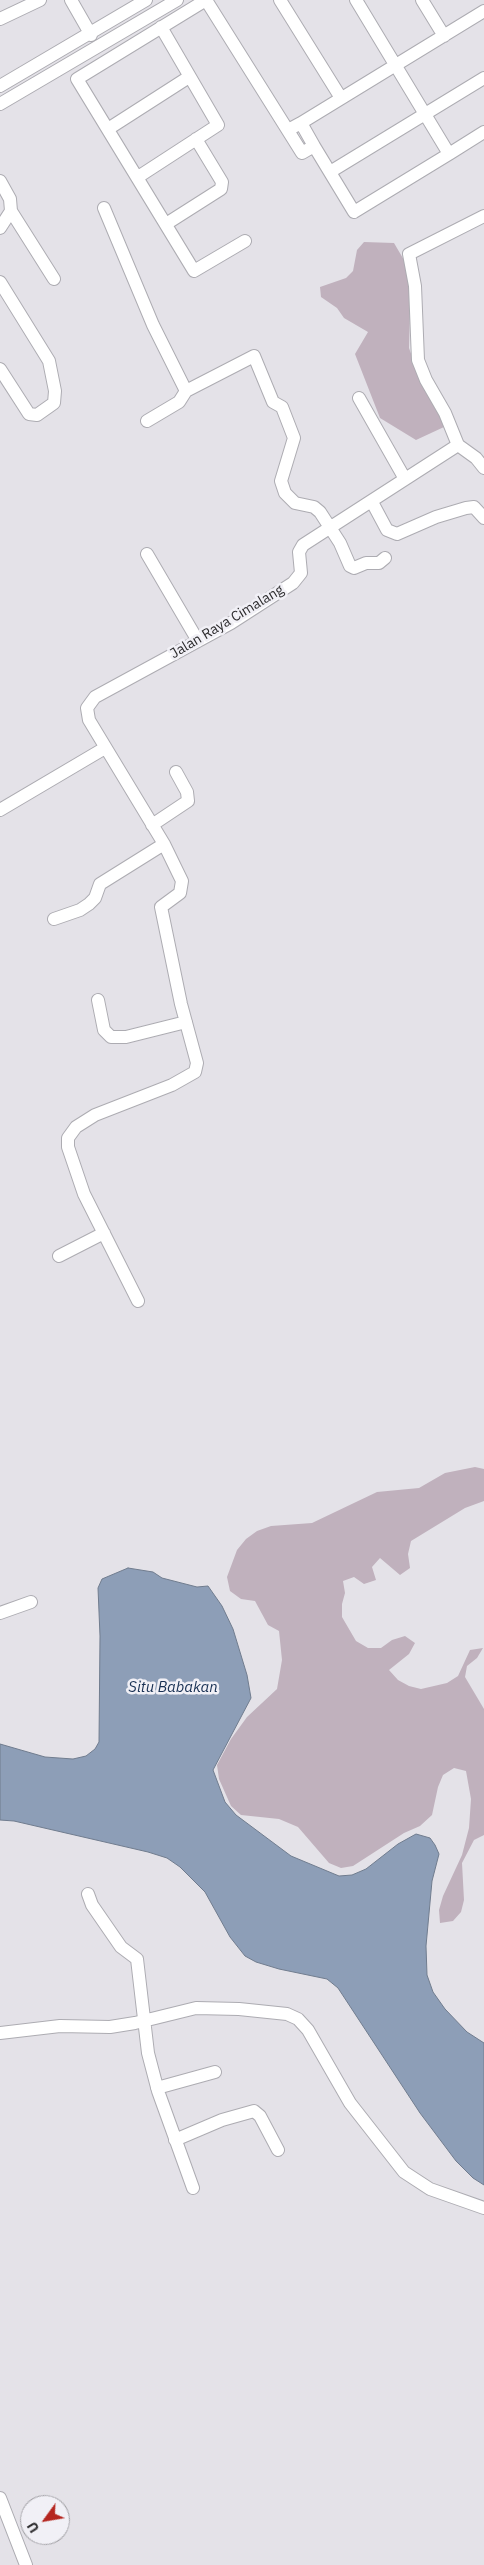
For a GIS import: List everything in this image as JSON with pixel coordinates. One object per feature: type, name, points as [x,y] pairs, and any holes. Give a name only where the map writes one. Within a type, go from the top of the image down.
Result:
[{"type":"street","points":[[0,20],[40,0]]},
{"type":"street","points":[[71,0],[91,35]]},
{"type":"street","points":[[0,86],[91,35],[146,0]]},
{"type":"street","points":[[0,104],[177,0]]},
{"type":"street","points":[[245,241],[194,271],[77,79],[206,0],[302,153],[314,146]]},
{"type":"street","points":[[280,0],[341,98]]},
{"type":"street","points":[[356,0],[449,154]]},
{"type":"street","points":[[422,0],[444,36]]},
{"type":"street","points":[[288,130],[484,11]]},
{"type":"street","points":[[138,177],[218,125],[161,28]]},
{"type":"street","points":[[47,60],[55,72]]},
{"type":"street","points":[[108,129],[189,77]]},
{"type":"street","points":[[330,172],[484,78]]},
{"type":"street","points":[[301,123],[354,212],[484,132]]},
{"type":"street","points":[[166,224],[221,189],[222,182],[196,139]]},
{"type":"street","points":[[0,181],[10,199],[11,211],[54,279]]},
{"type":"street","points":[[104,208],[153,325],[186,391]]},
{"type":"street","points":[[0,228],[11,211]]},
{"type":"street","points":[[484,216],[409,254],[415,286],[418,360],[422,372],[445,413],[458,445],[476,458],[484,468]]},
{"type":"street","points":[[0,282],[49,361],[56,391],[54,403],[36,415],[29,414],[2,377]]},
{"type":"street","points":[[147,421],[179,402],[186,391],[254,356],[273,402],[281,406],[294,438],[281,485],[291,500],[317,509],[343,548],[350,566],[354,568],[366,562],[379,563],[385,558]]},
{"type":"street","points":[[359,398],[405,479]]},
{"type":"street","name":"Jalan Raya Cimalang","points":[[186,1022],[161,907],[180,893],[182,880],[164,844],[105,748],[88,716],[87,708],[92,701],[231,623],[293,583],[301,573],[300,547],[331,529],[372,502],[385,491],[458,445]]},
{"type":"street","points":[[372,502],[387,530],[396,534],[436,517],[466,508],[474,507],[484,518]]},
{"type":"street","points":[[147,554],[198,641]]},
{"type":"street","points":[[0,810],[105,748]]},
{"type":"street","points":[[152,825],[188,801],[187,792],[176,772]]},
{"type":"street","points":[[54,919],[89,904],[95,898],[100,884],[164,844]]},
{"type":"street","points":[[98,1000],[104,1030],[111,1037],[126,1037],[186,1022],[197,1063],[192,1075],[95,1115],[76,1126],[68,1138],[68,1147],[84,1194],[138,1301]]},
{"type":"street","points":[[59,1256],[104,1233]]},
{"type":"street","points":[[0,1613],[31,1602]]},
{"type":"street","points":[[88,1894],[92,1905],[121,1947],[137,1959],[148,2053],[157,2088],[193,2188]]},
{"type":"street","points":[[0,2033],[60,2026],[110,2027],[144,2021],[175,2012],[216,2008],[287,2014],[298,2019],[308,2030],[350,2103],[404,2172],[430,2189],[484,2208]]},
{"type":"street","points":[[157,2088],[214,2072]]},
{"type":"street","points":[[175,2140],[229,2118],[254,2111],[260,2116],[278,2150]]},
{"type":"street","points":[[0,2498],[26,2565]]},
{"type":"shaded area","points":[[364,242],[394,243],[411,272],[409,348],[419,376],[446,418],[444,427],[416,440],[380,418],[355,354],[368,332],[344,318],[337,308],[321,297],[320,287],[346,278],[353,271],[357,250]]},
{"type":"shaded area","points":[[475,1467],[484,1469],[484,1501],[465,1508],[411,1541],[408,1554],[410,1568],[400,1575],[380,1558],[372,1567],[376,1580],[364,1584],[354,1577],[343,1581],[345,1593],[342,1604],[342,1617],[356,1641],[368,1648],[381,1648],[392,1640],[405,1636],[415,1643],[409,1654],[389,1670],[398,1680],[409,1686],[421,1689],[447,1683],[458,1676],[470,1650],[483,1648],[477,1658],[467,1666],[465,1677],[484,1709],[484,1835],[474,1840],[462,1863],[464,1900],[461,1912],[453,1921],[440,1923],[439,1910],[443,1896],[462,1855],[469,1828],[471,1799],[466,1771],[454,1768],[443,1775],[438,1787],[432,1815],[420,1826],[404,1833],[353,1866],[341,1868],[329,1863],[298,1827],[279,1819],[241,1815],[231,1806],[219,1779],[217,1765],[231,1739],[247,1717],[277,1689],[282,1660],[279,1631],[268,1625],[255,1601],[241,1599],[230,1591],[227,1577],[237,1550],[246,1539],[257,1531],[271,1526],[312,1523],[377,1492],[419,1488],[445,1473]]},
{"type":"water","name":"Situ Babakan","points":[[128,1568],[153,1572],[162,1578],[197,1587],[208,1586],[222,1606],[233,1629],[247,1675],[251,1698],[213,1770],[225,1802],[236,1815],[291,1856],[339,1876],[352,1875],[366,1869],[398,1844],[416,1834],[430,1838],[435,1845],[439,1854],[432,1881],[426,1946],[427,1975],[433,1992],[445,2009],[467,2032],[484,2043],[484,2185],[473,2178],[456,2161],[420,2113],[338,1988],[327,1979],[279,1969],[256,1962],[245,1956],[230,1937],[205,1892],[180,1867],[167,1858],[148,1852],[14,1821],[0,1820],[0,1744],[45,1757],[73,1759],[86,1756],[95,1749],[99,1742],[100,1636],[98,1588],[102,1579]]}]
